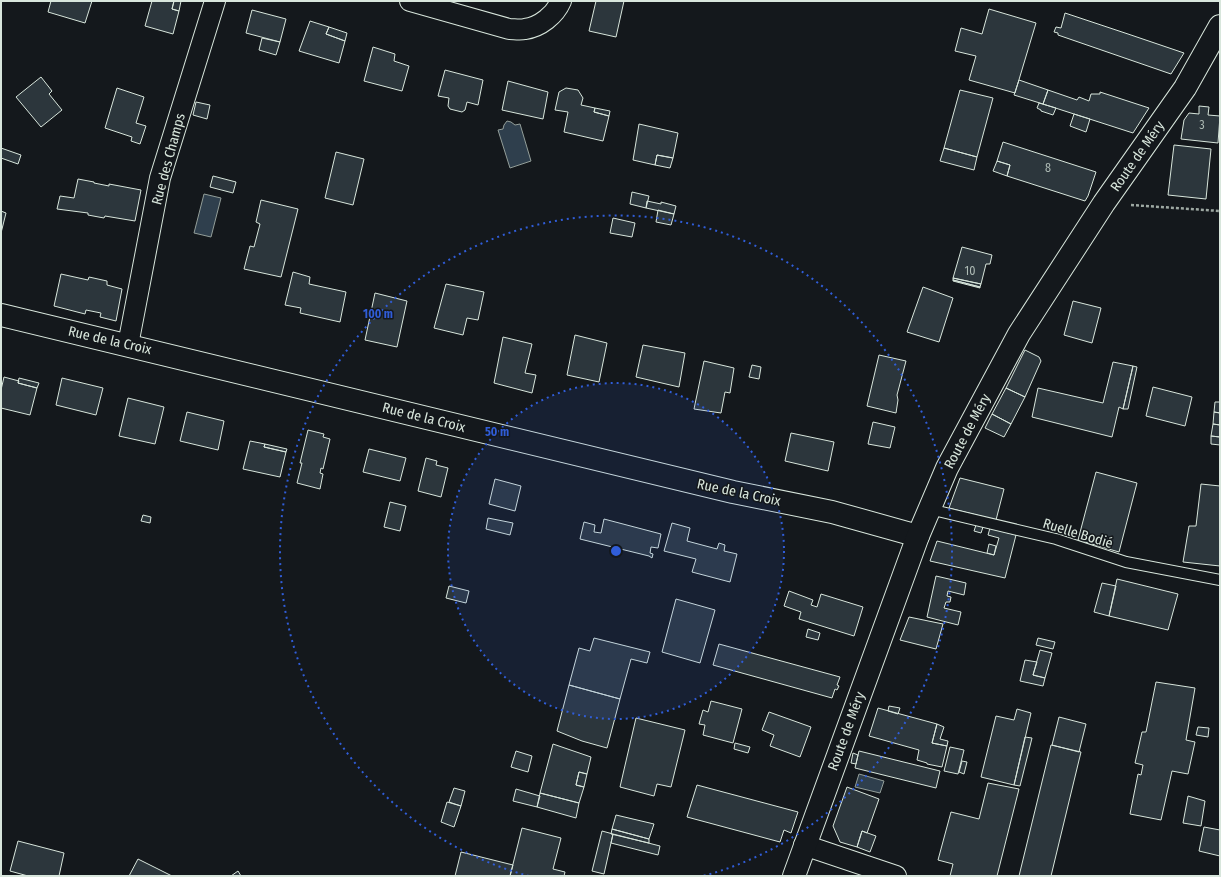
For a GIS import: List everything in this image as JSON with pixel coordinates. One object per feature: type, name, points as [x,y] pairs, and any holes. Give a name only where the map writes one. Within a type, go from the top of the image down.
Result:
[{"type":"main road","name":"Route de Méry","points":[[794,876],[804,845],[918,536],[960,441],[1019,334],[1104,203],[1185,88],[1220,26]]},
{"type":"main road","name":"Rue de la Croix","points":[[1,314],[733,492],[832,512],[918,536]]},
{"type":"street","name":"Rue des Champs","points":[[128,345],[160,178],[215,1]]},
{"type":"street","points":[[410,1],[509,29],[525,29],[539,25],[550,16],[561,1]]},
{"type":"street","points":[[804,845],[896,876]]},
{"type":"lane","name":"Ruelle Bodié","points":[[929,509],[1056,539],[1126,562],[1220,580]]},
{"type":"path","points":[[1104,203],[1220,210]]},
{"type":"water","points":[[507,121],[515,125],[520,124],[531,161],[510,168],[498,130],[503,129]]},
{"type":"water","points":[[204,194],[221,198],[211,237],[194,233]]},
{"type":"water","points":[[859,774],[884,781],[880,793],[855,787]]},
{"type":"building","points":[[51,1],[92,1],[85,23],[48,12]]},
{"type":"building","points":[[152,1],[174,1],[172,9],[179,11],[173,34],[145,26]]},
{"type":"building","points":[[174,1],[181,1],[179,11],[172,9]]},
{"type":"building","points":[[596,1],[624,1],[616,37],[589,31]]},
{"type":"building","points":[[989,9],[1036,23],[1015,93],[969,80],[976,56],[955,51],[961,28],[982,34]]},
{"type":"building","points":[[252,10],[286,19],[280,42],[246,33]]},
{"type":"building","points":[[1065,13],[1184,53],[1171,74],[1058,35],[1058,33],[1054,32],[1056,27],[1061,28]]},
{"type":"building","points":[[310,21],[329,27],[326,34],[345,41],[339,63],[299,51]]},
{"type":"building","points":[[329,27],[347,33],[345,41],[326,34]]},
{"type":"building","points":[[262,38],[280,42],[276,55],[259,50]]},
{"type":"building","points":[[373,47],[395,54],[394,61],[409,66],[402,91],[364,81]]},
{"type":"building","points":[[445,70],[483,80],[478,105],[467,102],[465,110],[462,112],[450,109],[448,106],[449,98],[438,96]]},
{"type":"building","points":[[41,77],[52,91],[49,94],[62,110],[41,127],[16,97]]},
{"type":"building","points":[[1019,80],[1048,90],[1043,104],[1014,95]]},
{"type":"building","points":[[508,81],[548,92],[543,119],[502,110]]},
{"type":"building","points":[[117,88],[144,97],[136,123],[146,126],[140,144],[131,141],[132,137],[105,128]]},
{"type":"building","points":[[566,88],[578,90],[583,98],[581,105],[595,108],[594,112],[609,116],[603,141],[564,132],[568,112],[555,110],[559,92]]},
{"type":"building","points":[[960,90],[993,98],[977,157],[944,148]]},
{"type":"building","points":[[1048,90],[1077,100],[1079,97],[1089,101],[1091,94],[1100,94],[1100,92],[1149,108],[1133,133],[1043,104]]},
{"type":"building","points":[[196,102],[210,105],[207,119],[193,115]]},
{"type":"building","points":[[1039,103],[1056,108],[1053,115],[1037,108]]},
{"type":"building","points":[[1199,106],[1209,107],[1208,115],[1220,116],[1218,143],[1181,139],[1184,120],[1189,113],[1199,114]]},
{"type":"building","points":[[595,108],[610,111],[609,116],[594,112]]},
{"type":"building","points":[[1074,114],[1090,119],[1086,132],[1070,126]]},
{"type":"building","points":[[639,124],[678,133],[673,158],[657,155],[655,165],[633,160]]},
{"type":"building","points":[[1003,142],[1096,172],[1085,201],[1007,176],[1010,165],[997,161]]},
{"type":"building","points":[[1174,145],[1211,149],[1206,199],[1168,195]]},
{"type":"building","points":[[1,148],[21,155],[18,164],[1,158]]},
{"type":"building","points":[[944,148],[977,157],[974,170],[940,161]]},
{"type":"building","points":[[336,152],[364,159],[353,205],[325,198]]},
{"type":"building","points":[[657,155],[673,158],[670,168],[655,165]]},
{"type":"building","points":[[997,161],[1010,165],[1007,176],[993,171]]},
{"type":"building","points":[[213,176],[236,182],[233,193],[210,187]]},
{"type":"building","points":[[78,179],[109,186],[109,184],[141,190],[135,221],[105,216],[104,218],[88,215],[88,213],[57,209],[60,196],[74,198]]},
{"type":"building","points":[[632,192],[649,196],[646,208],[630,204]]},
{"type":"building","points":[[261,200],[298,209],[281,277],[244,269],[250,246],[254,247],[260,224],[256,222]]},
{"type":"building","points":[[647,201],[661,204],[661,202],[676,206],[674,214],[646,208]]},
{"type":"building","points":[[658,210],[674,214],[671,225],[656,222]]},
{"type":"building","points":[[1,211],[6,213],[1,233]]},
{"type":"building","points":[[613,218],[635,223],[632,237],[610,233]]},
{"type":"building","points":[[962,247],[992,255],[990,264],[986,264],[981,284],[953,278]]},
{"type":"building","points":[[293,272],[310,277],[309,284],[346,292],[340,322],[300,313],[301,308],[285,305]]},
{"type":"building","points":[[61,274],[88,280],[89,277],[107,281],[107,285],[122,289],[116,321],[100,317],[101,313],[86,310],[85,314],[54,306]]},
{"type":"building","points":[[953,278],[981,284],[980,287],[953,280]]},
{"type":"building","points":[[953,281],[980,287],[980,288]]},
{"type":"building","points":[[446,284],[484,292],[478,320],[467,318],[463,335],[434,328]]},
{"type":"building","points":[[923,287],[953,298],[939,342],[907,332]]},
{"type":"building","points":[[375,293],[407,301],[397,347],[365,340]]},
{"type":"building","points":[[1073,301],[1101,308],[1092,343],[1064,335]]},
{"type":"building","points":[[575,335],[607,343],[599,382],[567,375]]},
{"type":"building","points":[[503,337],[532,344],[525,373],[536,375],[532,393],[494,383]]},
{"type":"building","points":[[643,345],[685,353],[679,387],[636,377]]},
{"type":"building","points":[[1025,350],[1039,357],[1041,361],[1025,397],[1006,388]]},
{"type":"building","points":[[879,355],[906,361],[897,395],[898,400],[896,413],[867,406]]},
{"type":"building","points":[[704,361],[734,368],[730,393],[725,392],[721,413],[694,409]]},
{"type":"building","points":[[1113,362],[1133,366],[1123,409],[1119,407],[1112,437],[1032,417],[1038,388],[1103,403]]},
{"type":"building","points":[[752,365],[761,367],[759,379],[749,377]]},
{"type":"building","points":[[1133,366],[1137,367],[1128,409],[1123,409]]},
{"type":"building","points":[[4,377],[19,381],[18,383],[37,388],[30,415],[1,408],[1,390]]},
{"type":"building","points":[[19,378],[39,383],[37,388],[18,383]]},
{"type":"building","points":[[62,378],[103,388],[96,415],[56,405]]},
{"type":"building","points":[[1153,387],[1192,397],[1185,426],[1146,416]]},
{"type":"building","points":[[1006,388],[1025,397],[1011,424],[992,414]]},
{"type":"building","points":[[128,398],[164,407],[155,444],[119,436]]},
{"type":"building","points":[[1215,402],[1220,402],[1220,413],[1214,412]]},
{"type":"building","points":[[187,412],[224,421],[218,450],[180,441]]},
{"type":"building","points":[[1214,412],[1220,413],[1220,425],[1213,424]]},
{"type":"building","points":[[992,414],[1011,424],[1004,437],[985,428]]},
{"type":"building","points":[[873,422],[895,427],[890,448],[868,444]]},
{"type":"building","points":[[1213,424],[1220,425],[1220,437],[1211,436]]},
{"type":"building","points":[[308,430],[324,434],[323,437],[330,439],[323,469],[321,468],[320,473],[323,474],[320,489],[297,483]]},
{"type":"building","points":[[791,433],[834,442],[828,471],[785,461]]},
{"type":"building","points":[[1211,436],[1220,437],[1220,445],[1211,444]]},
{"type":"building","points":[[250,441],[265,444],[264,447],[286,452],[280,477],[243,469]]},
{"type":"building","points":[[265,444],[287,449],[286,452],[264,447]]},
{"type":"building","points":[[369,449],[406,458],[400,481],[363,472]]},
{"type":"building","points":[[426,458],[437,461],[436,465],[448,468],[441,497],[418,491]]},
{"type":"building","points":[[1096,472],[1137,483],[1119,552],[1078,540]]},
{"type":"building","points":[[960,478],[1004,489],[996,520],[949,508]]},
{"type":"building","points":[[495,479],[521,486],[515,511],[489,504]]},
{"type":"building","points":[[1201,484],[1220,486],[1220,566],[1183,562],[1189,526],[1196,526]]},
{"type":"building","points":[[390,502],[406,506],[400,531],[384,527]]},
{"type":"building","points":[[143,515],[151,517],[150,523],[141,521]]},
{"type":"building","points":[[488,518],[513,523],[510,535],[486,529]]},
{"type":"building","points":[[604,519],[661,534],[658,548],[651,547],[650,553],[653,554],[652,558],[580,539],[584,522],[595,525],[594,532],[601,533]]},
{"type":"building","points":[[672,523],[690,528],[687,541],[717,549],[719,543],[725,545],[724,551],[737,554],[730,582],[692,572],[696,559],[664,551]]},
{"type":"building","points":[[976,525],[983,527],[981,533],[974,531]]},
{"type":"building","points":[[990,528],[1016,535],[1005,578],[930,561],[937,541],[994,555],[999,538],[988,535]]},
{"type":"building","points":[[989,544],[996,546],[994,555],[987,553]]},
{"type":"building","points":[[936,576],[966,583],[964,595],[948,591],[947,596],[951,597],[950,602],[946,602],[944,608],[961,612],[958,625],[927,617]]},
{"type":"building","points":[[1117,579],[1178,594],[1168,630],[1109,616]]},
{"type":"building","points":[[1102,583],[1116,586],[1109,616],[1094,612]]},
{"type":"building","points":[[449,586],[469,591],[466,603],[446,598]]},
{"type":"building","points":[[789,591],[813,600],[811,605],[817,607],[821,594],[863,607],[854,636],[799,619],[801,612],[784,606]]},
{"type":"building","points":[[676,599],[715,610],[700,663],[662,652]]},
{"type":"building","points":[[909,617],[943,624],[936,649],[900,640]]},
{"type":"building","points":[[808,629],[820,633],[818,640],[806,637]]},
{"type":"building","points":[[594,638],[650,652],[647,663],[631,659],[620,699],[569,685],[579,648],[590,651]]},
{"type":"building","points":[[1038,638],[1055,642],[1053,649],[1036,645]]},
{"type":"building","points":[[719,644],[840,677],[837,685],[839,686],[837,690],[835,689],[832,698],[713,665]]},
{"type":"building","points":[[1040,650],[1052,653],[1045,678],[1033,675]]},
{"type":"building","points":[[1025,660],[1037,662],[1033,675],[1045,678],[1043,686],[1020,681]]},
{"type":"building","points":[[1156,682],[1195,688],[1186,740],[1195,742],[1188,774],[1172,771],[1161,820],[1130,814],[1138,774],[1141,775],[1143,765],[1135,763],[1142,732],[1146,732]]},
{"type":"building","points":[[569,685],[620,699],[607,748],[582,741],[557,731]]},
{"type":"building","points":[[711,701],[742,709],[733,743],[703,735],[705,725],[699,724],[703,710],[708,712]]},
{"type":"building","points":[[889,706],[900,708],[898,714],[888,711]]},
{"type":"building","points":[[878,708],[937,724],[932,743],[947,746],[942,767],[917,760],[919,750],[869,736]]},
{"type":"building","points":[[1017,709],[1031,713],[1014,785],[981,777],[996,716],[1014,720]]},
{"type":"building","points":[[769,712],[811,727],[800,757],[770,746],[774,735],[762,730]]},
{"type":"building","points":[[1059,717],[1086,724],[1079,752],[1052,745]]},
{"type":"building","points":[[636,718],[685,730],[671,787],[657,784],[654,796],[620,787]]},
{"type":"building","points":[[937,724],[944,727],[940,739],[948,741],[947,746],[932,743]]},
{"type":"building","points":[[1198,727],[1209,728],[1208,737],[1196,735]]},
{"type":"building","points":[[1025,737],[1032,738],[1020,786],[1014,785]]},
{"type":"building","points":[[735,743],[750,747],[748,753],[734,749]]},
{"type":"building","points":[[553,744],[591,757],[587,774],[579,772],[576,785],[584,787],[579,803],[540,793]]},
{"type":"building","points":[[1051,745],[1081,752],[1051,876],[1019,876]]},
{"type":"building","points":[[950,747],[964,750],[958,774],[944,771]]},
{"type":"building","points":[[516,751],[532,756],[528,772],[511,767]]},
{"type":"building","points":[[859,751],[940,771],[936,788],[855,768]]},
{"type":"building","points":[[853,753],[858,755],[856,764],[851,763]]},
{"type":"building","points":[[962,761],[967,762],[964,774],[959,772]]},
{"type":"building","points":[[579,772],[587,774],[584,787],[576,785]]},
{"type":"building","points":[[988,783],[1019,789],[997,876],[950,876],[953,864],[938,860],[951,812],[979,819]]},
{"type":"building","points":[[697,785],[798,812],[791,833],[784,830],[780,842],[687,817]]},
{"type":"building","points":[[847,787],[879,799],[867,833],[862,831],[857,847],[840,842],[833,826]]},
{"type":"building","points":[[454,788],[465,791],[461,806],[449,802]]},
{"type":"building","points":[[516,789],[540,796],[537,807],[513,801]]},
{"type":"building","points":[[540,793],[579,803],[576,818],[537,807]]},
{"type":"building","points":[[1188,796],[1205,801],[1201,826],[1183,823]]},
{"type":"building","points":[[447,802],[461,806],[454,827],[441,822]]},
{"type":"building","points":[[616,815],[654,824],[649,839],[612,829]]},
{"type":"building","points":[[1204,827],[1220,830],[1220,856],[1199,851]]},
{"type":"building","points":[[522,828],[561,838],[553,869],[565,872],[564,876],[510,876]]},
{"type":"building","points":[[612,829],[649,839],[649,843],[611,834]]},
{"type":"building","points":[[602,831],[613,834],[604,874],[592,871]]},
{"type":"building","points":[[862,831],[876,836],[870,852],[857,847]]},
{"type":"building","points":[[613,834],[660,846],[658,855],[611,843]]},
{"type":"building","points":[[18,841],[64,853],[59,876],[28,876],[10,871]]},
{"type":"building","points":[[461,852],[513,865],[510,876],[455,876]]},
{"type":"building","points":[[138,859],[172,876],[129,876]]},
{"type":"building","points":[[238,871],[241,876],[231,876]]}]
